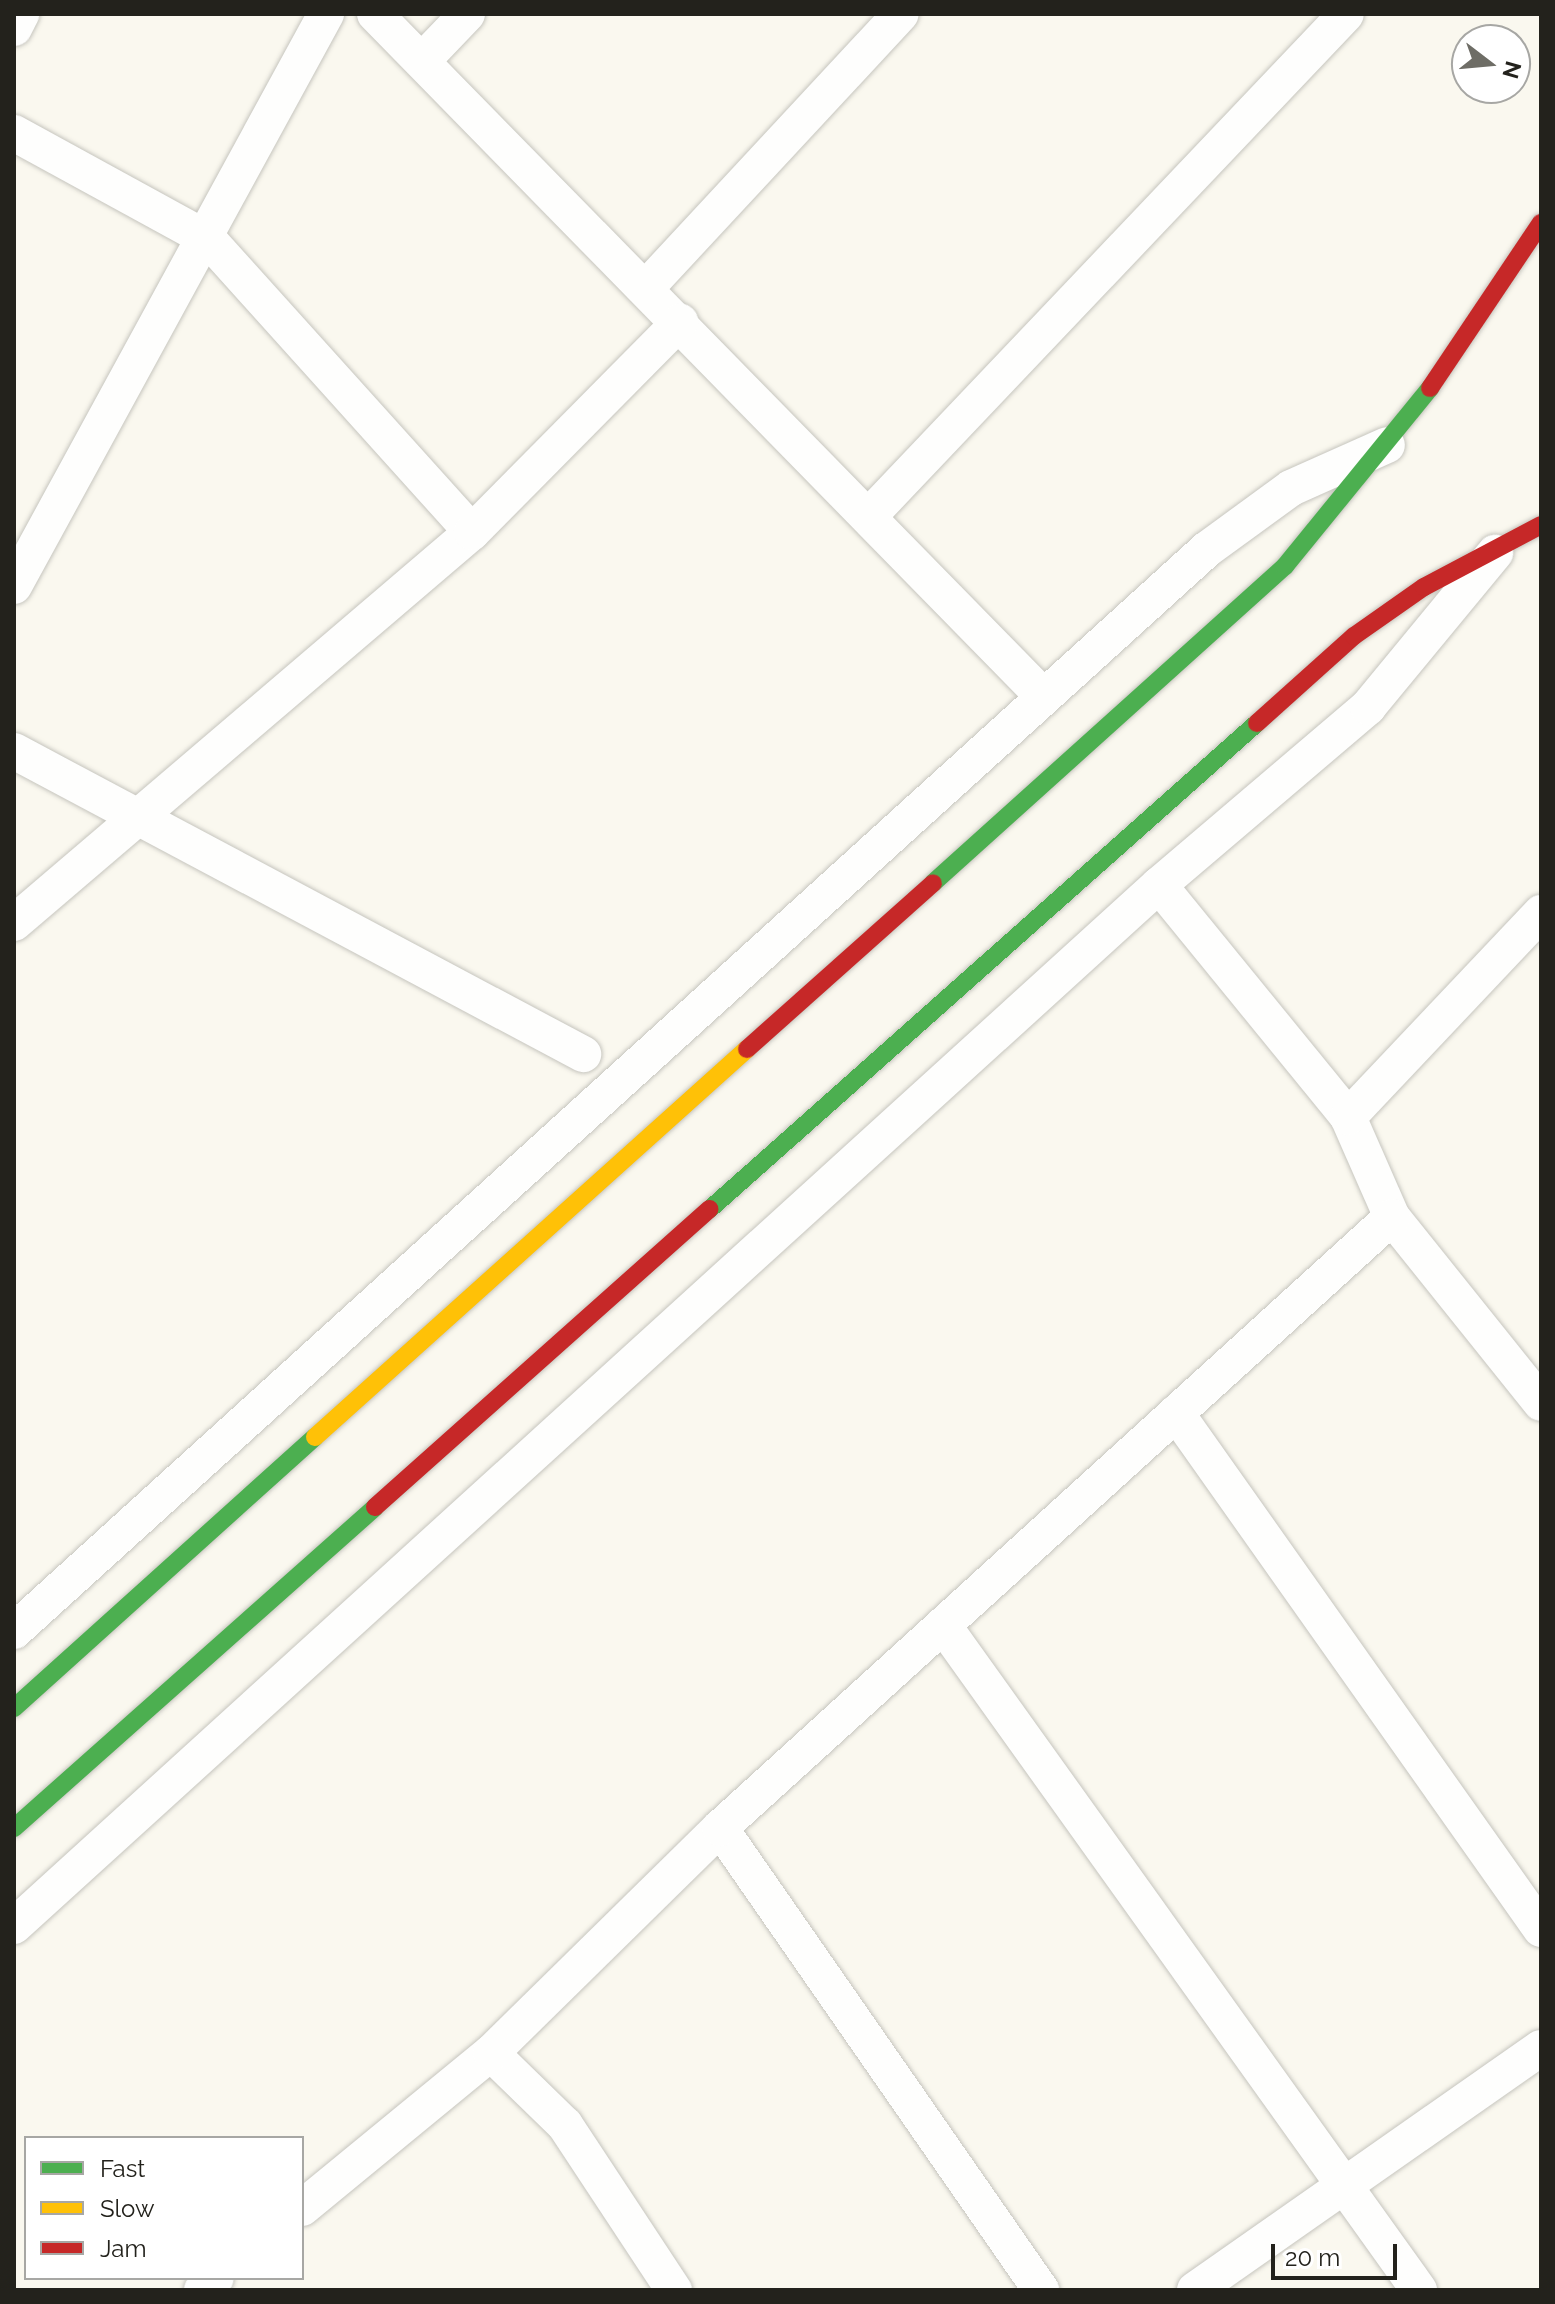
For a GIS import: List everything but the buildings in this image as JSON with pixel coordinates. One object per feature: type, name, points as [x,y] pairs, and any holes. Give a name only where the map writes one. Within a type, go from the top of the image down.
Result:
[{"type":"main road","points":[[14,1708],[1285,566],[1388,445],[1541,223]]},
{"type":"main road","points":[[14,1828],[1354,636],[1503,544],[1541,525]]},
{"type":"street","points":[[14,28],[21,14]]},
{"type":"street","points":[[14,586],[208,239],[326,14]]},
{"type":"street","points":[[375,14],[1041,694]]},
{"type":"street","points":[[422,61],[467,14]]},
{"type":"street","points":[[646,288],[901,14]]},
{"type":"street","points":[[869,516],[1346,14]]},
{"type":"street","points":[[14,133],[208,239],[472,532]]},
{"type":"street","points":[[14,923],[135,816],[472,532],[680,322]]},
{"type":"street","points":[[14,1631],[1041,694],[1248,517],[1291,488],[1388,445]]},
{"type":"street","points":[[14,1926],[1159,885],[1368,707],[1503,544]]},
{"type":"street","points":[[14,751],[583,1054]]},
{"type":"street","points":[[1159,885],[1348,1117],[1392,1217],[1538,1392]]},
{"type":"street","points":[[1348,1117],[1541,913]]},
{"type":"street","points":[[304,2206],[491,2053],[720,1828],[1392,1217]]},
{"type":"street","points":[[1176,1413],[1541,1929]]},
{"type":"street","points":[[943,1625],[1419,2290]]},
{"type":"street","points":[[720,1828],[1041,2290]]},
{"type":"street","points":[[1195,2290],[1541,2048]]},
{"type":"street","points":[[491,2053],[565,2125],[674,2290]]},
{"type":"traffic: fast","points":[[933,883],[1285,566],[1430,388]]},
{"type":"traffic: fast","points":[[710,1209],[1257,723]]},
{"type":"traffic: fast","points":[[14,1708],[315,1437]]},
{"type":"traffic: fast","points":[[14,1828],[375,1507]]},
{"type":"traffic: slow","points":[[315,1437],[747,1049]]},
{"type":"traffic: jam","points":[[1430,388],[1541,223]]},
{"type":"traffic: jam","points":[[1257,723],[1354,636],[1424,587],[1541,525]]},
{"type":"traffic: jam","points":[[747,1049],[933,883]]},
{"type":"traffic: jam","points":[[375,1507],[710,1209]]}]
